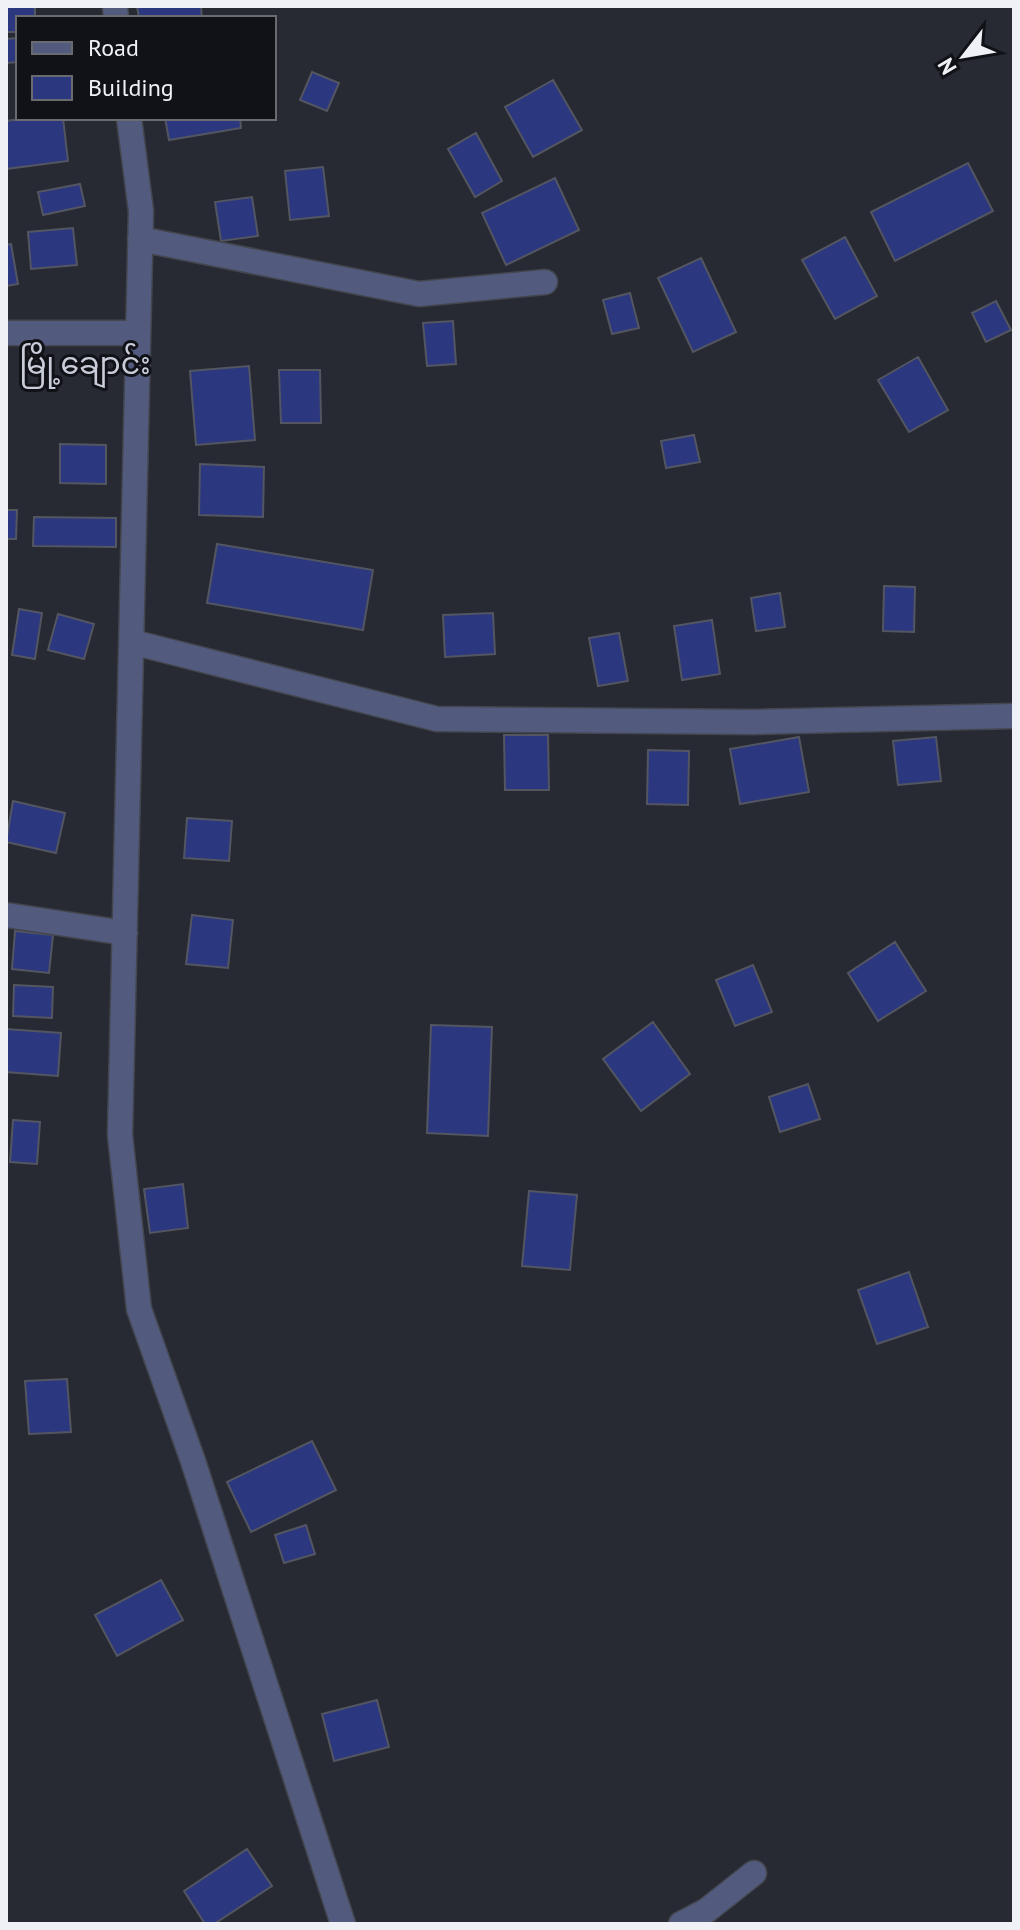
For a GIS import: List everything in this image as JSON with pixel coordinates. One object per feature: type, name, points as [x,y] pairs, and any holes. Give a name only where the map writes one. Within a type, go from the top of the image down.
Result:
[{"type":"street","points":[[129,120],[141,211],[120,1135],[139,1309],[193,1461],[343,1924]]},
{"type":"street","points":[[140,239],[419,294],[545,282]]},
{"type":"street","points":[[6,333],[138,333]]},
{"type":"street","points":[[132,642],[437,719],[754,722],[1014,716]]},
{"type":"street","points":[[6,915],[125,933]]},
{"type":"street","points":[[681,1924],[706,1911],[754,1873]]},
{"type":"building","points":[[6,6],[35,6],[35,16],[16,16],[16,32],[6,32]]},
{"type":"building","points":[[137,6],[201,6],[202,16],[139,16]]},
{"type":"building","points":[[16,38],[16,62],[6,63],[6,39]]},
{"type":"building","points":[[312,72],[339,83],[327,111],[300,100]]},
{"type":"building","points":[[553,80],[582,130],[533,157],[505,107]]},
{"type":"building","points":[[63,120],[68,161],[6,169],[6,121]]},
{"type":"building","points":[[165,120],[240,120],[241,128],[169,140]]},
{"type":"building","points":[[476,133],[502,181],[475,197],[448,149]]},
{"type":"building","points":[[968,163],[993,211],[895,261],[871,212]]},
{"type":"building","points":[[323,167],[329,216],[290,220],[285,171]]},
{"type":"building","points":[[555,178],[579,230],[506,265],[482,213]]},
{"type":"building","points":[[80,184],[85,206],[43,215],[38,192]]},
{"type":"building","points":[[252,197],[258,236],[221,241],[215,202]]},
{"type":"building","points":[[73,228],[77,265],[31,269],[28,232]]},
{"type":"building","points":[[845,237],[877,296],[835,319],[802,260]]},
{"type":"building","points":[[11,244],[18,284],[6,286],[6,245]]},
{"type":"building","points":[[701,258],[736,332],[693,352],[658,278]]},
{"type":"building","points":[[630,293],[639,328],[612,334],[603,300]]},
{"type":"building","points":[[996,301],[1011,330],[986,342],[972,313]]},
{"type":"building","points":[[453,321],[456,364],[427,366],[423,323]]},
{"type":"building","points":[[918,357],[948,410],[909,432],[878,380]]},
{"type":"building","points":[[249,366],[255,440],[196,445],[190,371]]},
{"type":"building","points":[[279,370],[320,370],[321,423],[281,423]]},
{"type":"building","points":[[694,435],[700,462],[666,468],[661,441]]},
{"type":"building","points":[[60,444],[106,445],[106,484],[60,483]]},
{"type":"building","points":[[200,464],[264,467],[263,517],[199,515]]},
{"type":"building","points":[[6,510],[17,510],[16,539],[6,539]]},
{"type":"building","points":[[34,517],[116,518],[116,547],[33,546]]},
{"type":"building","points":[[217,544],[373,570],[363,630],[207,603]]},
{"type":"building","points":[[884,586],[915,587],[914,632],[883,631]]},
{"type":"building","points":[[780,593],[785,627],[756,631],[751,598]]},
{"type":"building","points":[[19,609],[42,613],[35,659],[12,655]]},
{"type":"building","points":[[493,613],[495,654],[445,657],[443,615]]},
{"type":"building","points":[[58,614],[94,624],[84,659],[48,650]]},
{"type":"building","points":[[712,620],[720,674],[682,680],[674,626]]},
{"type":"building","points":[[619,633],[628,681],[598,686],[589,638]]},
{"type":"building","points":[[504,735],[548,735],[549,790],[505,790]]},
{"type":"building","points":[[799,737],[809,792],[740,804],[730,749]]},
{"type":"building","points":[[936,737],[941,781],[898,785],[893,741]]},
{"type":"building","points":[[648,750],[689,751],[688,805],[647,804]]},
{"type":"building","points":[[13,801],[65,813],[56,853],[6,842]]},
{"type":"building","points":[[187,818],[232,821],[229,861],[184,858]]},
{"type":"building","points":[[192,915],[233,920],[228,968],[186,964]]},
{"type":"building","points":[[15,931],[53,935],[49,973],[12,969]]},
{"type":"building","points":[[895,942],[926,991],[878,1021],[848,973]]},
{"type":"building","points":[[753,965],[772,1012],[735,1026],[716,980]]},
{"type":"building","points":[[14,985],[53,987],[52,1018],[13,1016]]},
{"type":"building","points":[[653,1022],[690,1074],[641,1111],[603,1059]]},
{"type":"building","points":[[431,1025],[492,1027],[488,1136],[427,1133]]},
{"type":"building","points":[[6,1029],[61,1033],[58,1076],[6,1072]]},
{"type":"building","points":[[808,1084],[820,1119],[780,1132],[769,1097]]},
{"type":"building","points":[[13,1120],[40,1122],[37,1164],[10,1162]]},
{"type":"building","points":[[183,1184],[188,1228],[150,1233],[144,1189]]},
{"type":"building","points":[[529,1191],[577,1195],[570,1270],[522,1266]]},
{"type":"building","points":[[909,1272],[928,1327],[877,1344],[858,1290]]},
{"type":"building","points":[[67,1379],[71,1432],[29,1434],[25,1381]]},
{"type":"building","points":[[312,1441],[336,1490],[251,1532],[227,1482]]},
{"type":"building","points":[[306,1525],[315,1554],[284,1563],[275,1535]]},
{"type":"building","points":[[161,1580],[183,1620],[117,1656],[95,1615]]},
{"type":"building","points":[[377,1700],[389,1747],[334,1761],[322,1714]]},
{"type":"building","points":[[247,1849],[272,1886],[214,1924],[205,1924],[184,1891]]},
{"type":"district","name":"မြို့ချောင်း","points":[[85,364]]}]
